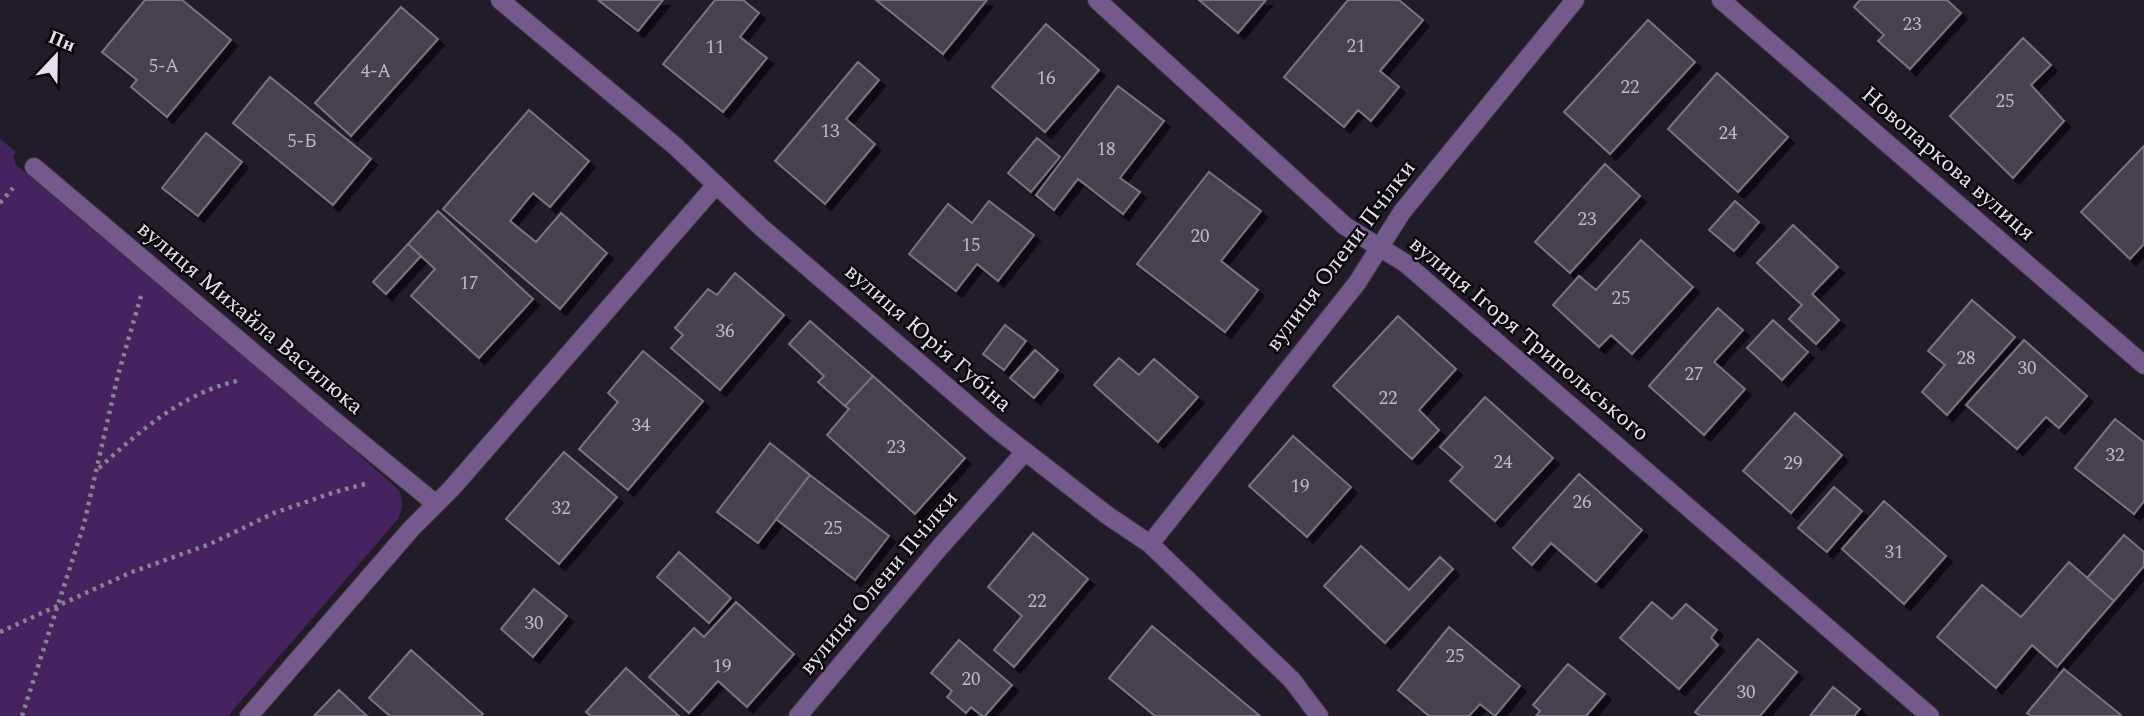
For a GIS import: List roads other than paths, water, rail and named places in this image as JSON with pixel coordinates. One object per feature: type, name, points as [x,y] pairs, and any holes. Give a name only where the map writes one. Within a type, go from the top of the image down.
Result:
[{"type":"street","name":"вулиця Юрія Губіна","points":[[500,0],[675,146],[761,227],[1025,452],[1107,515],[1150,544],[1292,680],[1319,716]]},
{"type":"street","name":"вулиця Ігоря Трипольського","points":[[1097,0],[1346,226],[1405,263],[1930,716]]},
{"type":"street","name":"вулиця Олени Пчілки","points":[[1150,544],[1357,283],[1402,212],[1574,0]]},
{"type":"street","name":"Новопаркова вулиця","points":[[1721,0],[2144,365]]},
{"type":"street","name":"вулиця Михайла Василюка","points":[[34,167],[280,376],[436,504]]},
{"type":"street","points":[[249,716],[716,185]]},
{"type":"street","name":"вулиця Олени Пчілки","points":[[798,716],[940,547],[1025,452]]}]
